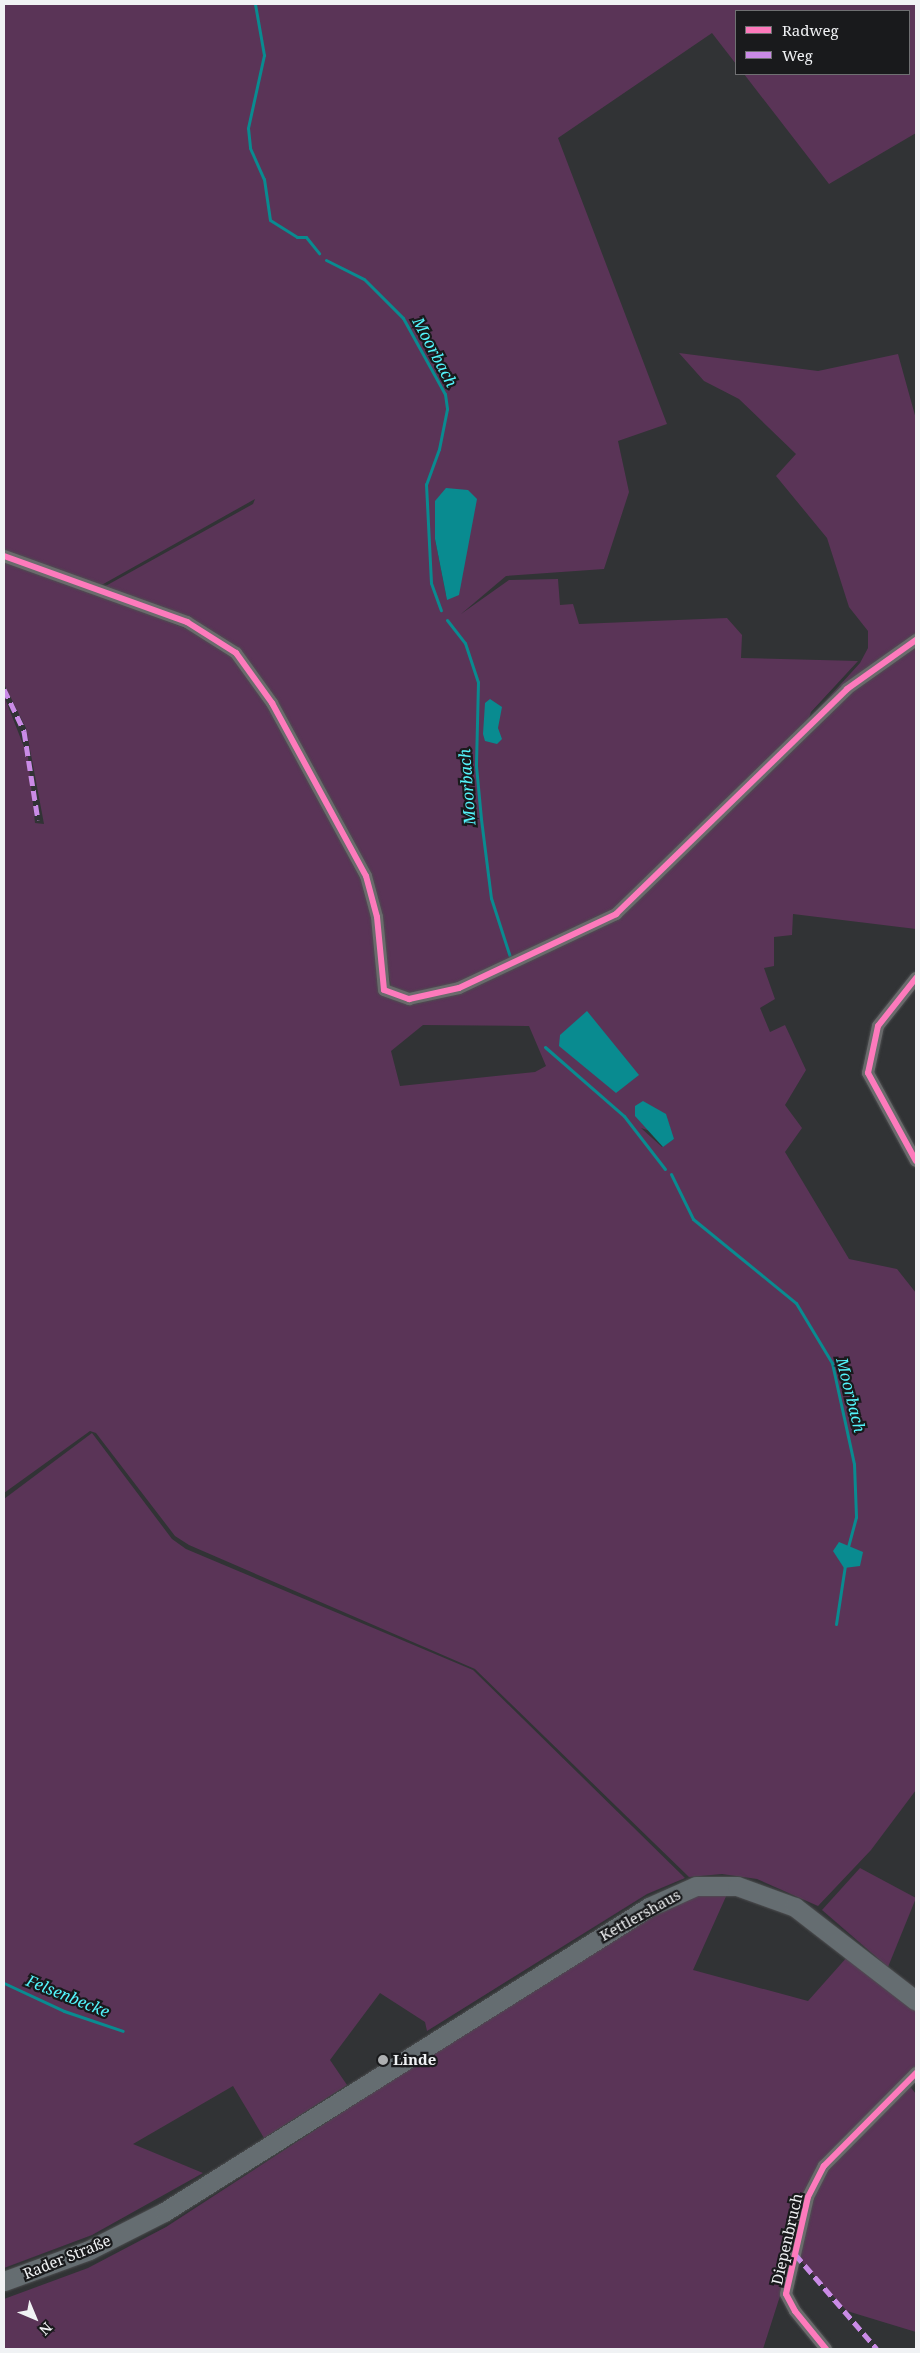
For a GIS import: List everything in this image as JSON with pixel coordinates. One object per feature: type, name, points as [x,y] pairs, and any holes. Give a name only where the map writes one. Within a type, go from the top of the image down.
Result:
[{"type":"main road","name":"Kettlershaus","points":[[129,2230],[669,1896],[696,1886],[722,1885],[753,1890],[790,1904],[916,2001]]},
{"type":"main road","name":"Rader Straße","points":[[4,2281],[62,2261],[129,2230]]},
{"type":"street","points":[[4,556],[187,622],[236,653],[272,703],[366,876],[377,917],[384,990],[410,999],[459,988],[616,914],[847,689],[916,640]]},
{"type":"street","points":[[916,978],[878,1026],[868,1073],[916,1161]]},
{"type":"street","name":"Diepenbruch","points":[[826,2349],[795,2312],[786,2294],[808,2197],[824,2166],[916,2073]]},
{"type":"shaded area","points":[[4,4],[916,4],[916,133],[829,184],[745,75],[910,75],[910,10],[735,10],[735,63],[712,33],[558,138],[667,424],[618,441],[629,492],[604,569],[506,576],[461,614],[509,580],[558,579],[560,605],[573,604],[579,624],[727,618],[742,635],[741,658],[858,661],[811,712],[808,721],[613,912],[441,990],[414,994],[391,987],[378,904],[235,648],[190,618],[102,588],[253,504],[255,499],[98,587],[4,554]],"holes":[[[435,501],[447,600],[435,539]]]},
{"type":"shaded area","points":[[679,353],[818,371],[898,354],[916,419],[916,638],[811,717],[860,663],[868,648],[868,631],[849,607],[827,538],[776,476],[796,454],[739,399],[704,381]]},
{"type":"shaded area","points":[[4,558],[218,641],[271,703],[368,894],[376,951],[394,999],[416,1004],[476,986],[618,917],[849,690],[916,642],[916,929],[793,914],[792,935],[774,937],[774,966],[764,968],[775,999],[760,1008],[770,1032],[785,1025],[806,1070],[785,1105],[802,1128],[785,1152],[849,1259],[897,1269],[916,1293],[916,1790],[871,1850],[818,1906],[757,1879],[722,1874],[689,1877],[475,1669],[189,1545],[175,1536],[96,1433],[90,1431],[4,1493],[4,696],[28,757],[35,823],[44,824],[26,728],[4,684]],"holes":[[[423,1025],[529,1026],[546,1066],[535,1072],[400,1086],[391,1051]],[[560,1046],[631,1067],[638,1075]],[[641,1128],[674,1139],[662,1147]]]},
{"type":"shaded area","points":[[92,1433],[172,1539],[186,1549],[473,1670],[685,1878],[647,1894],[427,2031],[425,2022],[380,1993],[330,2060],[347,2085],[264,2138],[233,2086],[133,2144],[203,2173],[92,2235],[4,2268],[4,1499]]},
{"type":"shaded area","points":[[860,1868],[916,1898],[888,1967],[822,1910]]},
{"type":"shaded area","points":[[728,1892],[693,1970],[808,2001],[848,1956],[916,2006],[916,2071],[822,2165],[763,2349],[4,2349],[4,2299],[88,2268],[166,2227],[650,1912],[698,1893]]},
{"type":"shaded area","points":[[908,2084],[916,2094],[916,2332],[847,2311],[800,2260],[801,2234],[825,2168]]},
{"type":"water","points":[[446,488],[468,490],[477,499],[459,595],[447,600],[435,539],[435,501]]},
{"type":"water","points":[[490,699],[502,707],[498,728],[502,739],[497,744],[485,741],[483,734],[485,703]]},
{"type":"water","points":[[587,1011],[639,1075],[616,1093],[559,1046],[560,1035]]},
{"type":"water","points":[[643,1101],[666,1114],[674,1139],[663,1147],[635,1116],[635,1106]]},
{"type":"water","points":[[839,1542],[863,1552],[860,1566],[844,1568],[833,1551]]},
{"type":"waterway","name":"Moorbach","points":[[255,4],[264,55],[248,128],[250,148],[264,179],[270,220],[297,237],[306,237],[319,253]]},
{"type":"waterway","name":"Moorbach","points":[[326,260],[364,279],[403,318],[445,394],[447,409],[439,449],[426,484],[431,583],[441,610]]},
{"type":"waterway","name":"Moorbach","points":[[447,620],[465,643],[478,682],[476,766],[481,819],[491,898],[510,957]]},
{"type":"waterway","name":"Moorbach","points":[[545,1047],[624,1116],[665,1169]]},
{"type":"waterway","name":"Moorbach","points":[[671,1174],[693,1219],[796,1303],[832,1363],[854,1464],[856,1517],[848,1547]]},
{"type":"waterway","name":"Moorbach","points":[[836,1624],[845,1565]]},
{"type":"waterway","name":"Felsenbecke","points":[[4,1983],[64,2011],[123,2031]]},
{"type":"marked path","points":[[4,689],[24,731],[38,820]]},
{"type":"marked path","points":[[795,2254],[877,2349]]},
{"type":"cycle path","points":[[4,556],[187,622],[236,653],[272,703],[366,876],[377,917],[384,990],[409,999],[459,988],[616,914],[847,689],[916,640]]},
{"type":"cycle path","points":[[916,978],[878,1026],[868,1073],[916,1161]]},
{"type":"cycle path","points":[[826,2349],[795,2311],[786,2294],[808,2197],[824,2166],[916,2073]]},
{"type":"place","name":"Linde","points":[[383,2060]]}]
